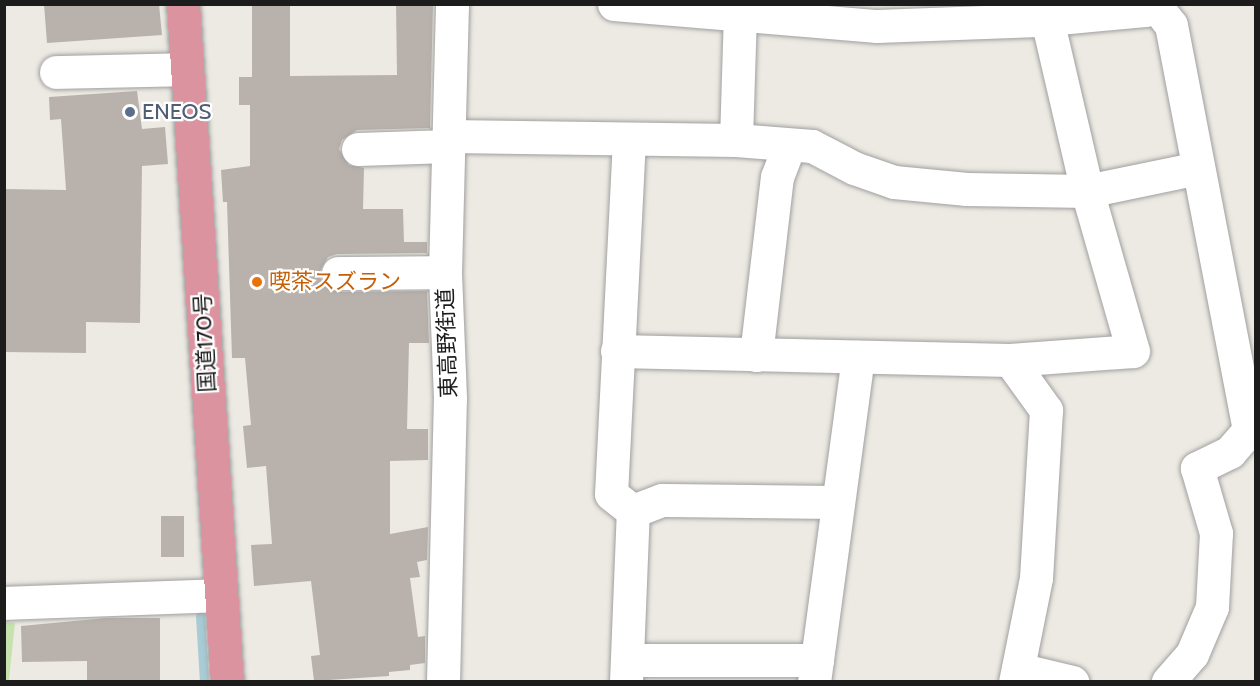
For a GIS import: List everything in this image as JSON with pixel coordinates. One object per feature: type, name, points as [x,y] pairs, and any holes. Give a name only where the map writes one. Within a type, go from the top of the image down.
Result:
[{"type":"highway","name":"国道170号","points":[[183,4],[227,681]]},
{"type":"street","name":"東高野街道","points":[[443,681],[450,398],[445,272],[452,4]]},
{"type":"street","points":[[614,4],[877,26],[1047,19],[1158,5],[1171,25],[1249,430],[1230,452],[1197,468],[1216,532],[1212,607],[1192,654],[1168,681]]},
{"type":"street","points":[[736,140],[740,15]]},
{"type":"street","points":[[617,351],[1010,360],[1134,351],[1087,192],[1047,19]]},
{"type":"street","points":[[56,72],[187,69]]},
{"type":"street","points":[[629,139],[611,494],[633,511]]},
{"type":"street","points":[[358,150],[448,141],[736,140],[812,146],[854,168],[894,182],[967,189],[1087,192],[1198,168]]},
{"type":"street","points":[[756,355],[777,177],[789,145]]},
{"type":"street","points":[[338,273],[445,272]]},
{"type":"street","points":[[633,511],[627,671],[815,670],[858,357]]},
{"type":"street","points":[[1010,360],[1046,410],[1036,578],[1017,675],[1072,681]]},
{"type":"street","points":[[633,511],[662,500],[838,502]]},
{"type":"street","points":[[4,603],[220,594]]},
{"type":"green space","points":[[5,622],[15,623],[9,682],[4,681]]},
{"type":"building","points":[[44,4],[159,4],[162,35],[47,43]]},
{"type":"building","points":[[252,4],[290,4],[290,76],[397,75],[396,4],[433,4],[430,128],[357,130],[342,140],[339,149],[349,165],[364,168],[363,209],[403,209],[404,242],[427,242],[427,253],[337,254],[328,257],[319,273],[322,283],[338,292],[427,291],[429,343],[409,343],[407,429],[428,429],[428,460],[390,461],[390,534],[428,527],[427,560],[417,562],[420,577],[410,578],[418,637],[425,636],[425,663],[410,665],[410,670],[389,672],[389,676],[314,681],[311,656],[320,655],[311,581],[254,586],[251,545],[272,544],[266,466],[247,468],[243,426],[251,425],[245,358],[232,358],[227,202],[223,202],[221,170],[250,166],[250,105],[239,105],[239,77],[252,77]]},
{"type":"building","points":[[137,91],[142,129],[165,127],[168,164],[142,166],[140,323],[86,322],[86,353],[4,352],[4,189],[66,190],[61,119],[50,120],[49,97]]},
{"type":"building","points":[[161,516],[184,516],[184,557],[161,557]]},
{"type":"building","points":[[106,618],[160,618],[160,681],[87,680],[87,661],[22,662],[21,626]]},
{"type":"waterway","points":[[200,616],[204,682]]},
{"type":"place","name":"ENEOS","points":[[130,112]]},
{"type":"place","name":"喫茶スズラン","points":[[257,282]]}]
